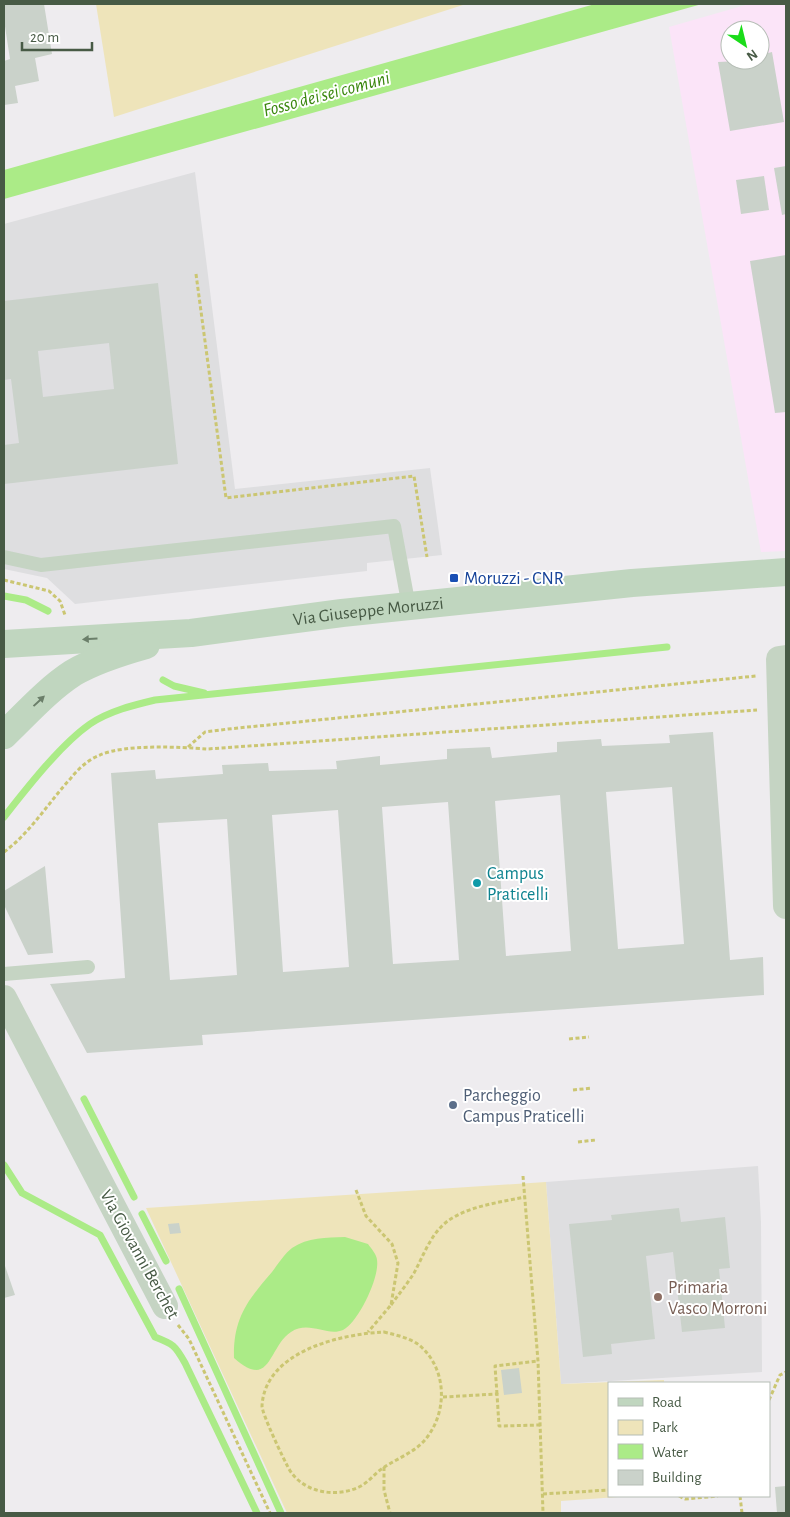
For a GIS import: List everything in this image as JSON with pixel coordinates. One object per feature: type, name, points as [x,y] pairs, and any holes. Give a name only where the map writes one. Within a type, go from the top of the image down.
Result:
[{"type":"main road","name":"Via Giuseppe Moruzzi","points":[[4,644],[191,633],[632,583],[786,572]]},
{"type":"main road","name":"Via Giuseppe Moruzzi","points":[[4,735],[43,697],[74,673],[96,662],[133,649],[191,633]]},
{"type":"street","points":[[783,666],[781,708],[786,906]]},
{"type":"street","name":"Via Giovanni Berchet","points":[[4,998],[165,1306]]},
{"type":"lane","points":[[4,557],[41,564],[394,526],[409,607]]},
{"type":"lane","points":[[4,974],[88,967]]},
{"type":"path","points":[[196,274],[226,498],[414,476],[426,557]]},
{"type":"path","points":[[4,580],[49,591],[60,601],[72,640]]},
{"type":"path","points":[[187,747],[205,732],[783,666]]},
{"type":"path","points":[[4,852],[24,835],[72,777],[99,755],[121,749],[187,747],[207,749],[781,708]]},
{"type":"path","points":[[569,1039],[589,1037]]},
{"type":"path","points":[[573,1090],[592,1088]]},
{"type":"path","points":[[578,1142],[596,1140]]},
{"type":"path","points":[[523,1176],[538,1361],[543,1513]]},
{"type":"path","points":[[356,1190],[366,1216],[392,1244],[398,1263],[391,1305]]},
{"type":"path","points":[[367,1333],[407,1284],[432,1237],[440,1227],[454,1217],[476,1208],[525,1197]]},
{"type":"path","name":"Via Giovanni Berchet","points":[[165,1306],[189,1339],[270,1513]]},
{"type":"path","points":[[384,1332],[403,1337],[418,1344],[436,1366],[443,1397],[437,1418],[424,1441],[384,1467],[360,1486],[340,1493],[318,1491],[304,1486],[290,1470],[262,1408],[268,1385],[279,1368],[304,1350],[336,1338],[367,1333],[384,1332]]},
{"type":"path","points":[[538,1361],[495,1366],[499,1426],[541,1425]]},
{"type":"path","points":[[770,1398],[780,1375],[786,1372]]},
{"type":"path","points":[[443,1397],[497,1394]]},
{"type":"path","points":[[384,1467],[384,1490],[390,1513]]},
{"type":"path","points":[[543,1494],[608,1490]]},
{"type":"path","points":[[681,1497],[686,1499],[707,1497]]},
{"type":"path","points":[[740,1497],[742,1513]]},
{"type":"shaded area","points":[[749,4],[786,4],[786,551],[761,552],[669,27]]},
{"type":"shaded area","points":[[195,172],[235,489],[430,468],[442,555],[367,563],[367,571],[75,604],[47,578],[4,569],[4,224]]},
{"type":"shaded area","name":"Primaria Vasco Morroni","points":[[758,1166],[761,1222],[762,1372],[561,1384],[546,1182]]},
{"type":"green space","points":[[96,4],[466,4],[114,117]]},
{"type":"green space","points":[[546,1182],[561,1384],[608,1382],[608,1497],[618,1497],[561,1501],[561,1513],[287,1513],[146,1208]]},
{"type":"green space","points":[[664,1380],[664,1382],[612,1382]]},
{"type":"water","name":"Fosso dei sei comuni","points":[[595,4],[702,4],[4,199],[4,170]]},
{"type":"water","points":[[345,1237],[368,1244],[377,1260],[372,1288],[355,1319],[349,1326],[337,1332],[304,1328],[291,1332],[283,1339],[268,1363],[262,1368],[255,1370],[246,1367],[234,1358],[236,1332],[244,1310],[287,1253],[298,1244],[311,1240]]},
{"type":"building","points":[[4,4],[44,4],[52,54],[35,58],[39,81],[15,86],[18,103],[4,105],[4,61],[10,59],[4,20]]},
{"type":"building","points":[[770,52],[772,52],[784,122],[730,131],[718,62],[720,62],[720,70],[770,70]]},
{"type":"building","points":[[786,166],[786,214],[782,215],[774,168]]},
{"type":"building","points":[[764,176],[769,210],[741,214],[736,180]]},
{"type":"building","points":[[786,255],[786,412],[775,413],[750,261]]},
{"type":"building","points":[[158,283],[178,464],[4,484],[4,445],[19,443],[11,379],[4,380],[4,301]],"holes":[[[109,343],[114,389],[43,397],[38,351]]]},
{"type":"building","name":"Campus Praticelli","points":[[713,732],[730,960],[763,957],[764,995],[202,1035],[203,1045],[87,1053],[50,984],[125,978],[111,773],[155,770],[156,779],[223,774],[222,765],[268,763],[269,771],[337,769],[336,761],[380,756],[380,765],[447,759],[447,749],[490,747],[492,758],[557,752],[557,742],[601,739],[602,746],[670,743],[669,735]],"holes":[[[672,787],[684,944],[618,949],[606,792]],[[560,795],[571,951],[506,956],[495,801]],[[448,802],[459,960],[393,964],[382,807]],[[338,810],[349,967],[283,972],[272,815]],[[227,819],[237,975],[170,980],[158,823]]]},
{"type":"building","points":[[45,866],[53,953],[28,955],[4,905],[4,891]]},
{"type":"building","points":[[679,1208],[681,1222],[725,1217],[730,1268],[719,1269],[725,1328],[682,1332],[673,1252],[646,1256],[655,1339],[611,1344],[612,1354],[583,1357],[569,1224],[612,1220],[611,1215]]},
{"type":"building","points":[[179,1223],[181,1233],[170,1234],[168,1224]]},
{"type":"building","points":[[4,1263],[15,1295],[4,1298]]},
{"type":"building","points":[[519,1368],[522,1393],[504,1395],[501,1370]]},
{"type":"building","points":[[786,1486],[786,1513],[777,1513],[775,1487]]},
{"type":"waterway","points":[[4,596],[26,600],[48,611]]},
{"type":"waterway","points":[[4,817],[44,767],[67,743],[90,724],[105,715],[139,704],[155,700],[667,647]]},
{"type":"waterway","points":[[163,680],[174,686],[204,693]]},
{"type":"waterway","points":[[84,1099],[134,1197]]},
{"type":"waterway","points":[[4,1165],[22,1193],[100,1235],[155,1337],[166,1341],[179,1352],[257,1513]]},
{"type":"waterway","points":[[142,1214],[166,1261]]},
{"type":"waterway","points":[[179,1289],[281,1513]]},
{"type":"place","name":"Moruzzi - CNR","points":[[454,578]]},
{"type":"place","name":"Campus Praticelli","points":[[477,883]]},
{"type":"place","name":"Parcheggio Campus Praticelli","points":[[453,1105]]},
{"type":"place","name":"Primaria Vasco Morroni","points":[[658,1297]]}]
